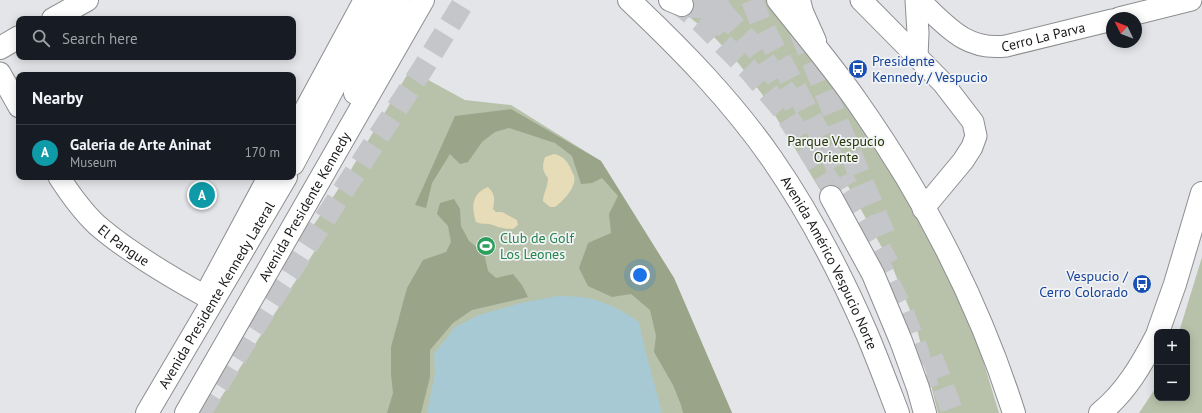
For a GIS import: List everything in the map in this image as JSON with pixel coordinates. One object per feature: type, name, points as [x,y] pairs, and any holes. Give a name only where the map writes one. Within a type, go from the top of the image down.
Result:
[{"type":"main road","points":[[59,16],[88,0]]},
{"type":"main road","points":[[296,127],[365,0]]},
{"type":"main road","name":"Avenida Presidente Kennedy","points":[[186,413],[423,0]]},
{"type":"main road","name":"Avenida Américo Vespucio Norte","points":[[629,0],[682,51],[713,85],[772,159],[798,199],[846,287],[898,413]]},
{"type":"main road","points":[[778,0],[821,53],[878,133],[923,208],[963,285],[988,344],[1014,413]]},
{"type":"main road","points":[[799,0],[802,12],[821,53]]},
{"type":"main road","points":[[312,195],[374,51],[393,1]]},
{"type":"main road","points":[[296,159],[393,1]]},
{"type":"main road","points":[[0,48],[16,39]]},
{"type":"main road","name":"Avenida Presidente Kennedy Lateral","points":[[148,410],[205,296],[267,180]]},
{"type":"main road","name":"Avenida Presidente Kennedy Lateral","points":[[148,410],[284,180]]},
{"type":"main road","points":[[1159,329],[1175,284],[1202,193]]},
{"type":"main road","points":[[831,197],[873,274],[911,368],[925,413]]},
{"type":"main road","points":[[1100,413],[1112,403],[1130,381],[1138,370],[1154,340]]},
{"type":"street","points":[[861,0],[943,83],[973,122],[976,136],[972,147],[963,161],[923,208]]},
{"type":"street","points":[[917,57],[918,0]]},
{"type":"street","name":"Cerro La Parva","points":[[918,0],[957,35],[975,44],[990,48],[1006,46],[1106,21]]},
{"type":"street","points":[[1142,12],[1192,0]]},
{"type":"street","points":[[0,73],[16,102]]},
{"type":"street","name":"El Pangue","points":[[61,180],[71,196],[97,224],[131,250],[205,296]]},
{"type":"green space","name":"Parque Vespucio Oriente","points":[[696,0],[771,0],[792,24],[899,182],[943,257],[978,344],[999,413],[938,413],[916,325],[892,266],[848,186],[825,198],[762,94],[739,64],[715,38],[687,15]]},
{"type":"green space","name":"Club de Golf Los Leones","points":[[410,70],[465,100],[511,105],[601,161],[674,278],[732,413],[211,413],[325,235],[313,226],[346,178]]},
{"type":"green space","points":[[511,109],[601,161],[674,278],[732,413],[683,413],[673,385],[654,352],[656,336],[650,310],[631,294],[612,297],[588,286],[579,268],[588,243],[611,233],[609,214],[618,196],[602,178],[592,183],[581,184],[572,156],[555,143],[509,128],[495,132],[482,142],[468,162],[460,164],[450,154],[432,183],[426,208],[415,205],[455,116]]},
{"type":"green space","points":[[454,199],[460,209],[461,226],[469,241],[484,253],[488,271],[496,278],[513,274],[522,285],[528,297],[472,310],[453,323],[430,350],[430,377],[421,413],[387,413],[393,393],[391,347],[407,288],[423,260],[446,252],[451,242],[448,226],[437,214],[440,203]]},
{"type":"green space","points":[[1202,257],[1202,413],[1139,413],[1154,390],[1154,401],[1190,401],[1190,329],[1180,329]]},
{"type":"sand","points":[[554,154],[562,157],[567,162],[574,175],[574,180],[571,189],[562,201],[555,207],[550,207],[543,201],[548,178],[543,166],[545,157]]},
{"type":"sand","points":[[488,187],[494,197],[493,209],[496,212],[502,212],[517,220],[518,225],[513,229],[476,222],[473,206],[474,201],[479,193]]},
{"type":"water","points":[[558,296],[596,300],[626,313],[639,322],[662,413],[427,413],[435,372],[434,354],[455,327],[479,315],[521,303]]},
{"type":"tunnel","points":[[200,413],[422,70],[465,0]]},
{"type":"tunnel","points":[[674,0],[701,22],[750,71],[783,110],[848,211]]},
{"type":"tunnel","points":[[701,0],[727,29]]},
{"type":"tunnel","points":[[682,5],[705,7],[717,5],[728,0]]},
{"type":"tunnel","points":[[752,0],[761,23],[847,186]]},
{"type":"tunnel","points":[[721,11],[758,51],[795,105]]},
{"type":"tunnel","points":[[800,31],[885,236]]},
{"type":"tunnel","points":[[846,192],[875,239],[888,264]]},
{"type":"tunnel","points":[[874,254],[901,307],[917,349],[928,388]]},
{"type":"tunnel","points":[[932,357],[953,413]]},
{"type":"place","name":"Presidente Kennedy / Vespucio","points":[[858,69]]},
{"type":"place","name":"Galeria de Arte Aninat","points":[[202,195]]},
{"type":"place","name":"Club de Golf Los Leones","points":[[486,246]]},
{"type":"place","name":"Vespucio / Cerro Colorado","points":[[1142,284]]}]
